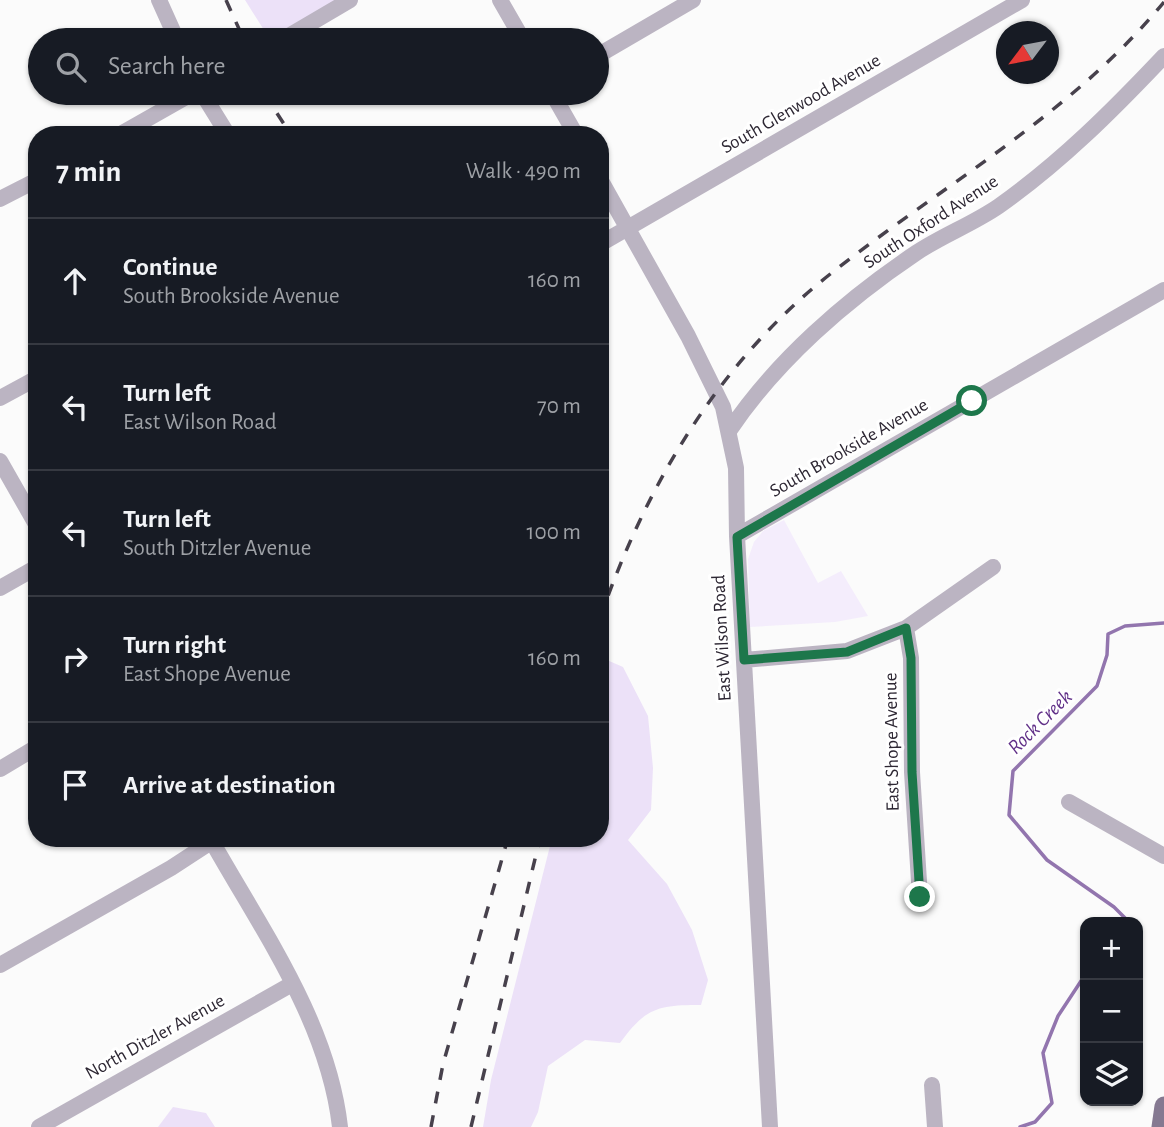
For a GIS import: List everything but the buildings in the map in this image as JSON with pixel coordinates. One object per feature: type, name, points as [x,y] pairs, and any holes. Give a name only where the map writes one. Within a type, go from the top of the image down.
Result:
[{"type":"main road","points":[[1161,1127],[1164,1106]]},
{"type":"street","points":[[159,0],[172,28]]},
{"type":"street","points":[[302,28],[350,0]]},
{"type":"street","points":[[500,0],[516,28]]},
{"type":"street","points":[[609,49],[693,0]]},
{"type":"street","name":"South Glenwood Avenue","points":[[609,239],[1022,0]]},
{"type":"street","name":"South Oxford Avenue","points":[[729,431],[773,375],[857,296],[918,252],[998,207],[1074,148],[1164,56]]},
{"type":"street","points":[[134,126],[172,105]]},
{"type":"street","points":[[209,105],[222,126]]},
{"type":"street","points":[[559,105],[571,126]]},
{"type":"street","points":[[0,199],[28,185]]},
{"type":"street","name":"East Wilson Road","points":[[609,195],[709,375],[723,407],[736,468],[737,537],[771,1127]]},
{"type":"street","name":"South Brookside Avenue","points":[[737,537],[1164,290]]},
{"type":"street","points":[[0,398],[28,383]]},
{"type":"street","points":[[0,461],[28,510]]},
{"type":"street","points":[[744,660],[847,652],[906,628],[993,567]]},
{"type":"street","points":[[0,587],[28,572]]},
{"type":"street","name":"East Shope Avenue","points":[[906,628],[911,658],[912,772],[920,897]]},
{"type":"street","points":[[0,769],[28,752]]},
{"type":"street","points":[[1069,802],[1164,856]]},
{"type":"street","points":[[0,965],[171,869],[202,847]]},
{"type":"street","points":[[218,847],[266,931],[292,984],[325,1060],[340,1127]]},
{"type":"street","name":"North Ditzler Avenue","points":[[39,1127],[292,984]]},
{"type":"street","points":[[932,1085],[935,1127]]},
{"type":"shaded area","points":[[245,0],[337,0],[287,28],[263,28]]},
{"type":"shaded area","points":[[784,520],[818,583],[841,571],[868,616],[835,622],[750,627],[748,559],[754,542],[763,531]]},
{"type":"shaded area","points":[[609,661],[623,667],[648,716],[653,768],[651,810],[628,840],[667,884],[692,930],[708,980],[701,1005],[654,1010],[638,1022],[620,1043],[585,1040],[548,1066],[538,1112],[531,1127],[483,1127],[491,1080],[550,847],[609,847]]},
{"type":"shaded area","points":[[173,1107],[206,1113],[215,1127],[158,1127]]},
{"type":"waterway","name":"Rock Creek","points":[[1124,917],[1047,860],[1009,815],[1013,771],[1097,686],[1107,655],[1108,634],[1125,626],[1164,623]]},
{"type":"waterway","name":"Rock Creek","points":[[1020,1127],[1035,1122],[1052,1103],[1043,1053],[1058,1016],[1082,980]]},
{"type":"railway","points":[[226,0],[239,28]]},
{"type":"railway","points":[[609,594],[663,475],[720,387],[753,347],[789,310],[829,275],[1004,147],[1089,79],[1128,42],[1164,2]]},
{"type":"railway","points":[[272,105],[285,126]]},
{"type":"railway","points":[[431,1127],[443,1064],[505,847]]},
{"type":"railway","points":[[471,1127],[538,847]]},
{"type":"route","points":[[920,897],[912,772],[911,658],[906,628],[847,652],[744,660],[737,537],[972,401]]}]
